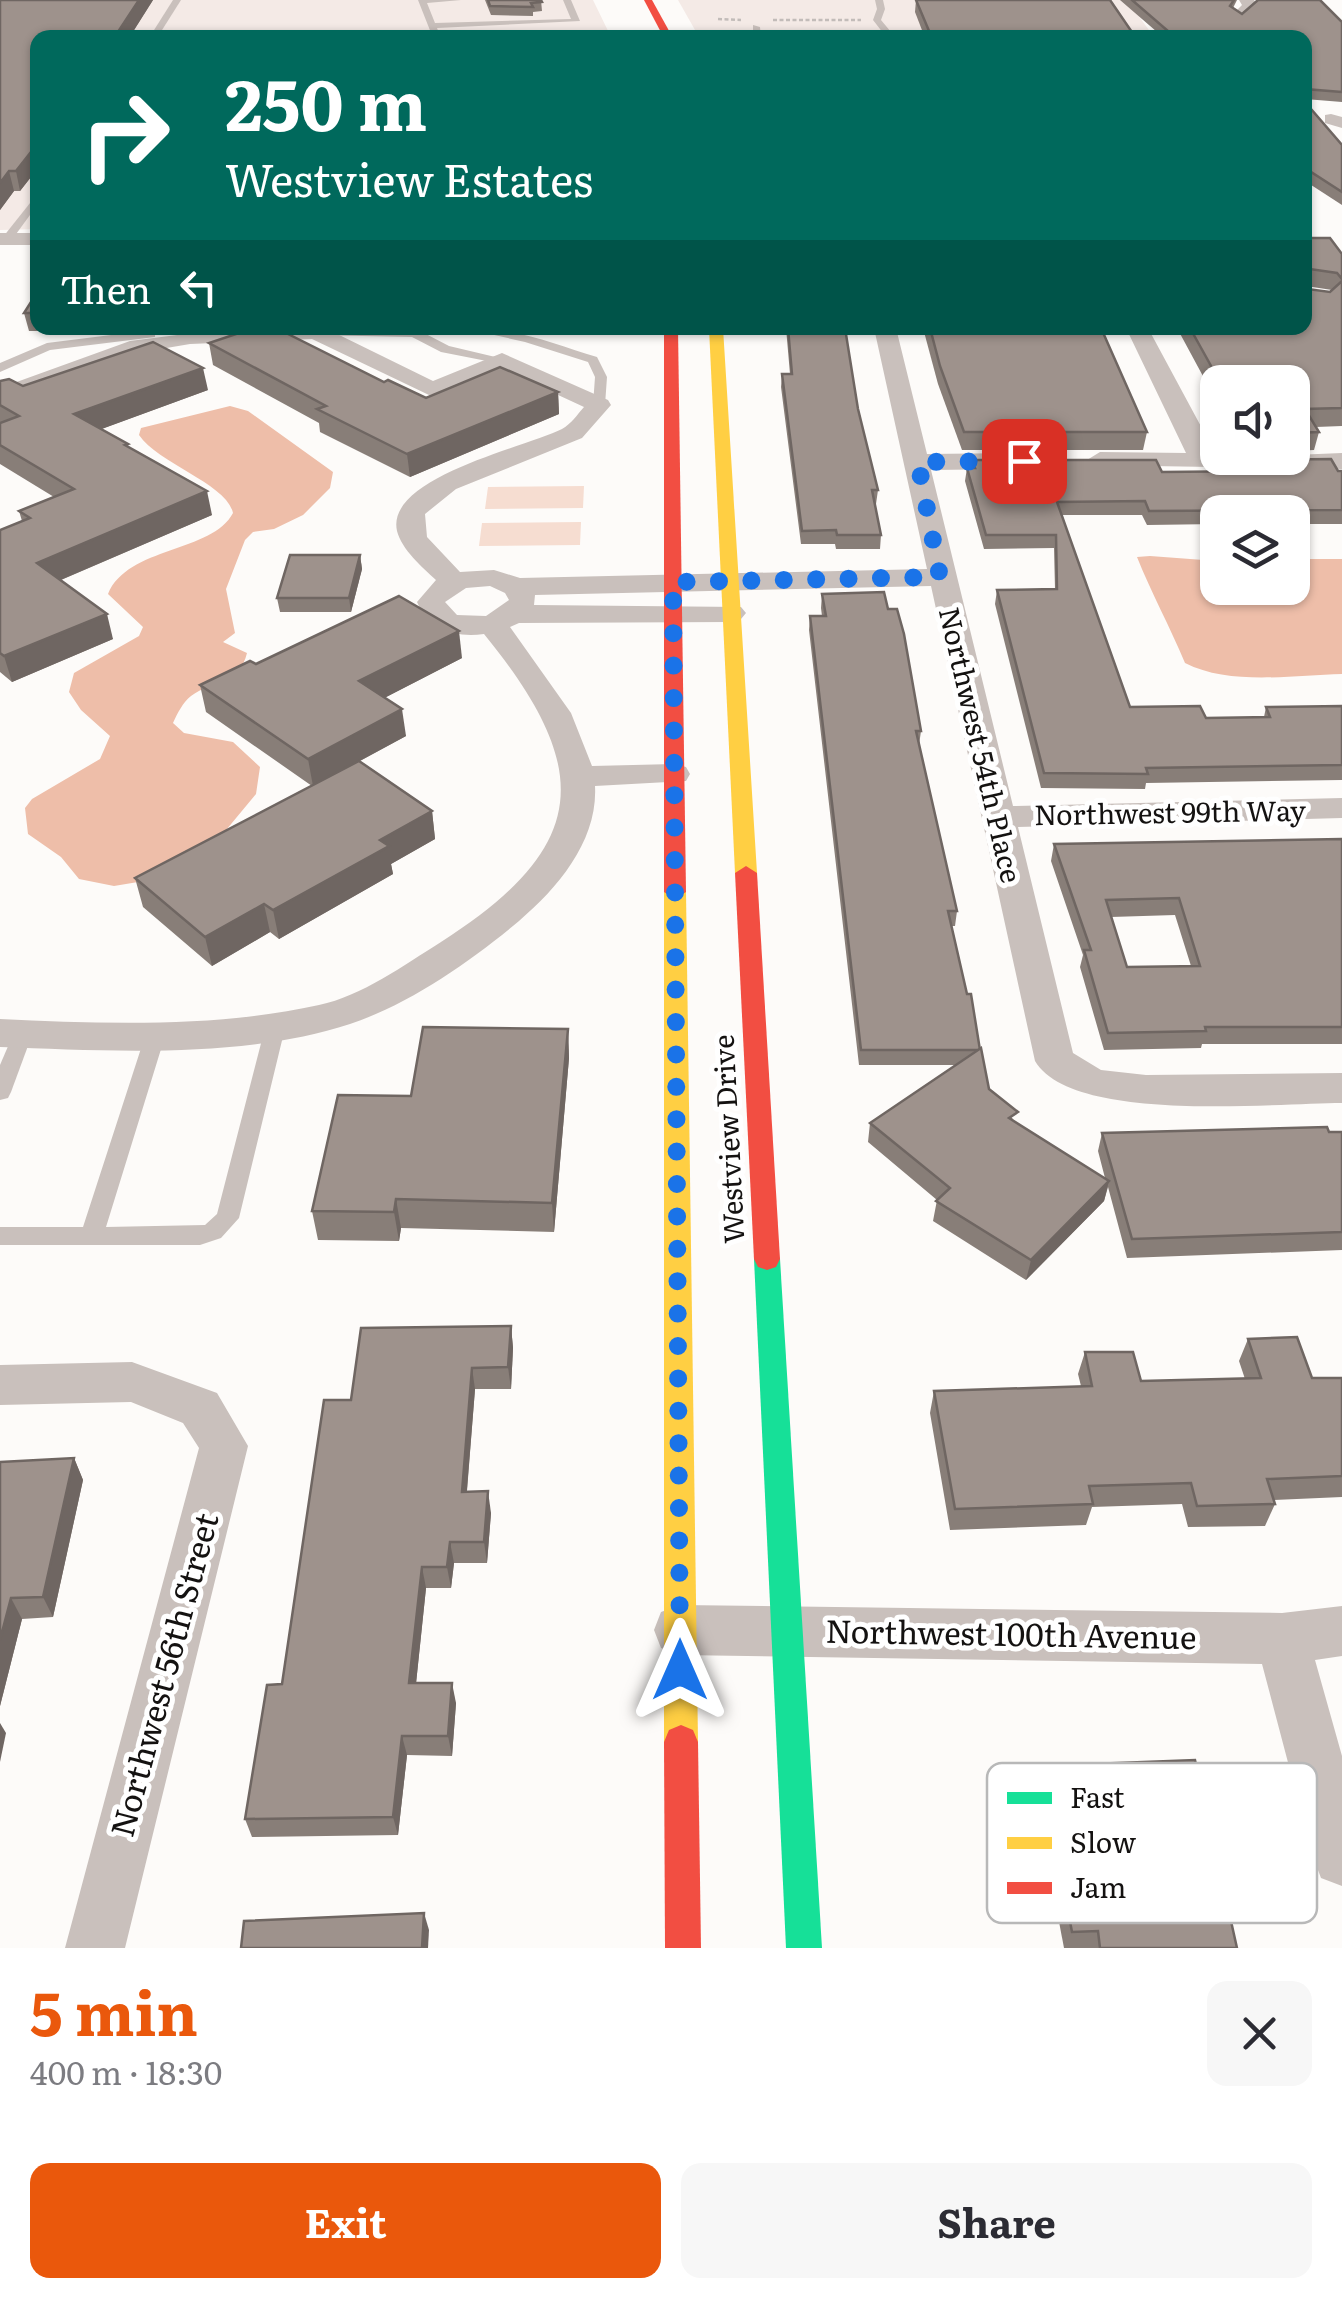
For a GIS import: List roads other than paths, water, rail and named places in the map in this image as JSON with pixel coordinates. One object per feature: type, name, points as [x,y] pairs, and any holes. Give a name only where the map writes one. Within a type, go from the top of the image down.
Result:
[{"type":"street","points":[[648,0],[665,30]]},
{"type":"street","points":[[4,239],[30,239]]},
{"type":"street","points":[[0,396],[150,335]]},
{"type":"street","points":[[322,335],[429,388],[438,388],[502,360],[598,405],[576,432],[447,483],[422,498],[410,512],[409,527],[426,554],[454,582]]},
{"type":"street","name":"Westview Drive","points":[[672,335],[683,1948]]},
{"type":"street","name":"Westview Drive","points":[[716,335],[804,1948]]},
{"type":"street","name":"Northwest 54th Place","points":[[887,335],[1054,1061],[1092,1084],[1146,1090],[1342,1088]]},
{"type":"street","points":[[1141,335],[1200,456]]},
{"type":"street","points":[[918,462],[1200,460]]},
{"type":"street","points":[[1310,461],[1342,461]]},
{"type":"street","points":[[11,1034],[156,1033],[322,1018],[376,998],[478,936],[526,897],[565,844],[576,812],[579,776],[550,703],[507,608],[494,578],[454,582],[443,587],[431,602],[438,616],[462,625],[507,608],[673,582],[940,577]]},
{"type":"street","points":[[507,608],[731,614]]},
{"type":"street","points":[[579,776],[674,774]]},
{"type":"street","name":"Northwest 99th Way","points":[[997,817],[1342,808]]},
{"type":"street","name":"Northwest 56th Street","points":[[0,1385],[132,1382],[200,1408],[224,1446],[95,1948]]},
{"type":"street","name":"Northwest 100th Avenue","points":[[680,1630],[1282,1638],[1342,1631]]},
{"type":"street","points":[[1282,1638],[1316,1763]]},
{"type":"street","points":[[1317,1766],[1342,1857]]},
{"type":"lane","points":[[158,30],[177,0]]},
{"type":"lane","points":[[433,30],[423,1],[457,0]]},
{"type":"lane","points":[[432,26],[576,21],[566,0]]},
{"type":"lane","points":[[878,0],[881,8],[877,20],[885,30]]},
{"type":"lane","points":[[4,239],[30,206]]},
{"type":"lane","points":[[0,368],[47,347],[150,335]]},
{"type":"lane","points":[[416,335],[445,349],[502,360]]},
{"type":"lane","points":[[506,335],[593,360],[601,377],[598,405]]},
{"type":"lane","points":[[0,1236],[200,1236],[213,1232],[228,1218],[276,1024]]},
{"type":"lane","points":[[92,1236],[156,1033]]},
{"type":"lane","points":[[0,1092],[11,1034]]}]
